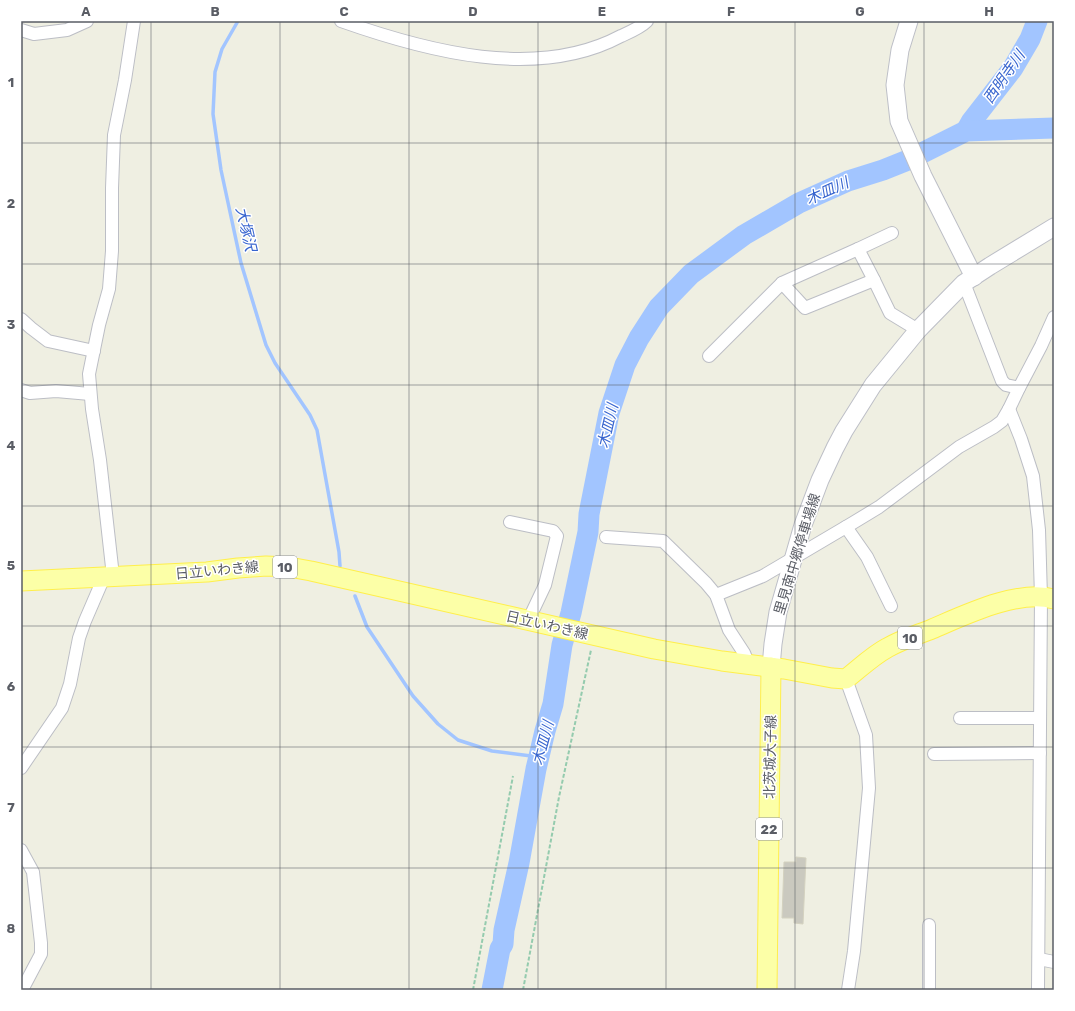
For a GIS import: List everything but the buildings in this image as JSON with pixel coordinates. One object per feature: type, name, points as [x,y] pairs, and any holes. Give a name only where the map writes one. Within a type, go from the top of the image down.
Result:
[{"type":"main road","points":[[909,21],[900,50],[895,85],[899,121],[969,280]]},
{"type":"main road","name":"里見南中郷停車場線","points":[[771,667],[778,612],[803,525],[820,480],[844,432],[873,385],[918,330],[969,280],[1054,227]]},
{"type":"main road","name":"日立いわき線","points":[[21,581],[207,572],[266,566],[288,567],[654,649],[748,665],[771,667],[832,678],[846,679]]},
{"type":"main road","name":"10","points":[[846,679],[886,648],[972,612],[1017,598],[1048,598]]},
{"type":"main road","name":"北茨城大子線","points":[[767,990],[771,667]]},
{"type":"street","points":[[21,30],[34,34],[67,30],[87,21]]},
{"type":"street","points":[[21,768],[62,708],[70,684],[79,638],[85,621],[108,576],[100,460],[90,394],[89,374],[99,325],[109,289],[112,251],[114,135],[125,80],[134,21]]},
{"type":"street","points":[[341,21],[430,48],[488,57],[537,59],[582,52],[607,44],[642,26],[647,21]]},
{"type":"street","points":[[709,356],[782,283],[892,233]]},
{"type":"street","points":[[858,248],[890,312],[918,330]]},
{"type":"street","points":[[782,283],[805,308],[874,280]]},
{"type":"street","points":[[969,280],[1002,381],[1018,388]]},
{"type":"street","points":[[716,595],[763,576],[879,507],[959,447],[1002,421],[1041,346],[1054,317]]},
{"type":"street","points":[[21,319],[48,340],[94,351]]},
{"type":"street","points":[[21,390],[30,393],[56,391],[90,394]]},
{"type":"street","points":[[1009,409],[1033,476],[1048,598],[1040,718],[1038,990]]},
{"type":"street","points":[[510,522],[553,531],[557,536],[536,623]]},
{"type":"street","points":[[846,527],[866,557],[891,606]]},
{"type":"street","points":[[606,537],[663,541],[706,583],[716,595],[729,630],[744,653],[748,665]]},
{"type":"street","points":[[846,679],[866,735],[869,788],[854,951],[848,990]]},
{"type":"street","points":[[960,718],[1040,718]]},
{"type":"street","points":[[934,754],[1040,752]]},
{"type":"street","points":[[21,850],[33,872],[41,954],[22,990]]},
{"type":"street","points":[[929,925],[929,990]]},
{"type":"street","points":[[1039,959],[1053,960]]},
{"type":"path","points":[[523,990],[590,634]]},
{"type":"path","points":[[473,990],[513,776]]},
{"type":"waterway","name":"大塚沢","points":[[238,21],[222,49],[215,72],[213,114],[221,170],[241,263],[266,345],[275,363],[310,415],[317,430],[339,552],[340,566]]},
{"type":"waterway","name":"西明寺川","points":[[966,131],[971,122],[1013,68],[1030,39],[1037,21]]},
{"type":"waterway","name":"木皿川","points":[[492,990],[500,949],[503,944],[504,930],[519,863],[536,769],[553,704],[562,645],[571,613],[588,532],[589,514],[609,413],[625,365],[639,338],[659,307],[691,274],[744,235],[799,203],[848,181],[908,160],[966,131],[1054,128]]},
{"type":"waterway","points":[[355,596],[367,627],[413,696],[438,724],[458,740],[492,751],[539,757]]}]
